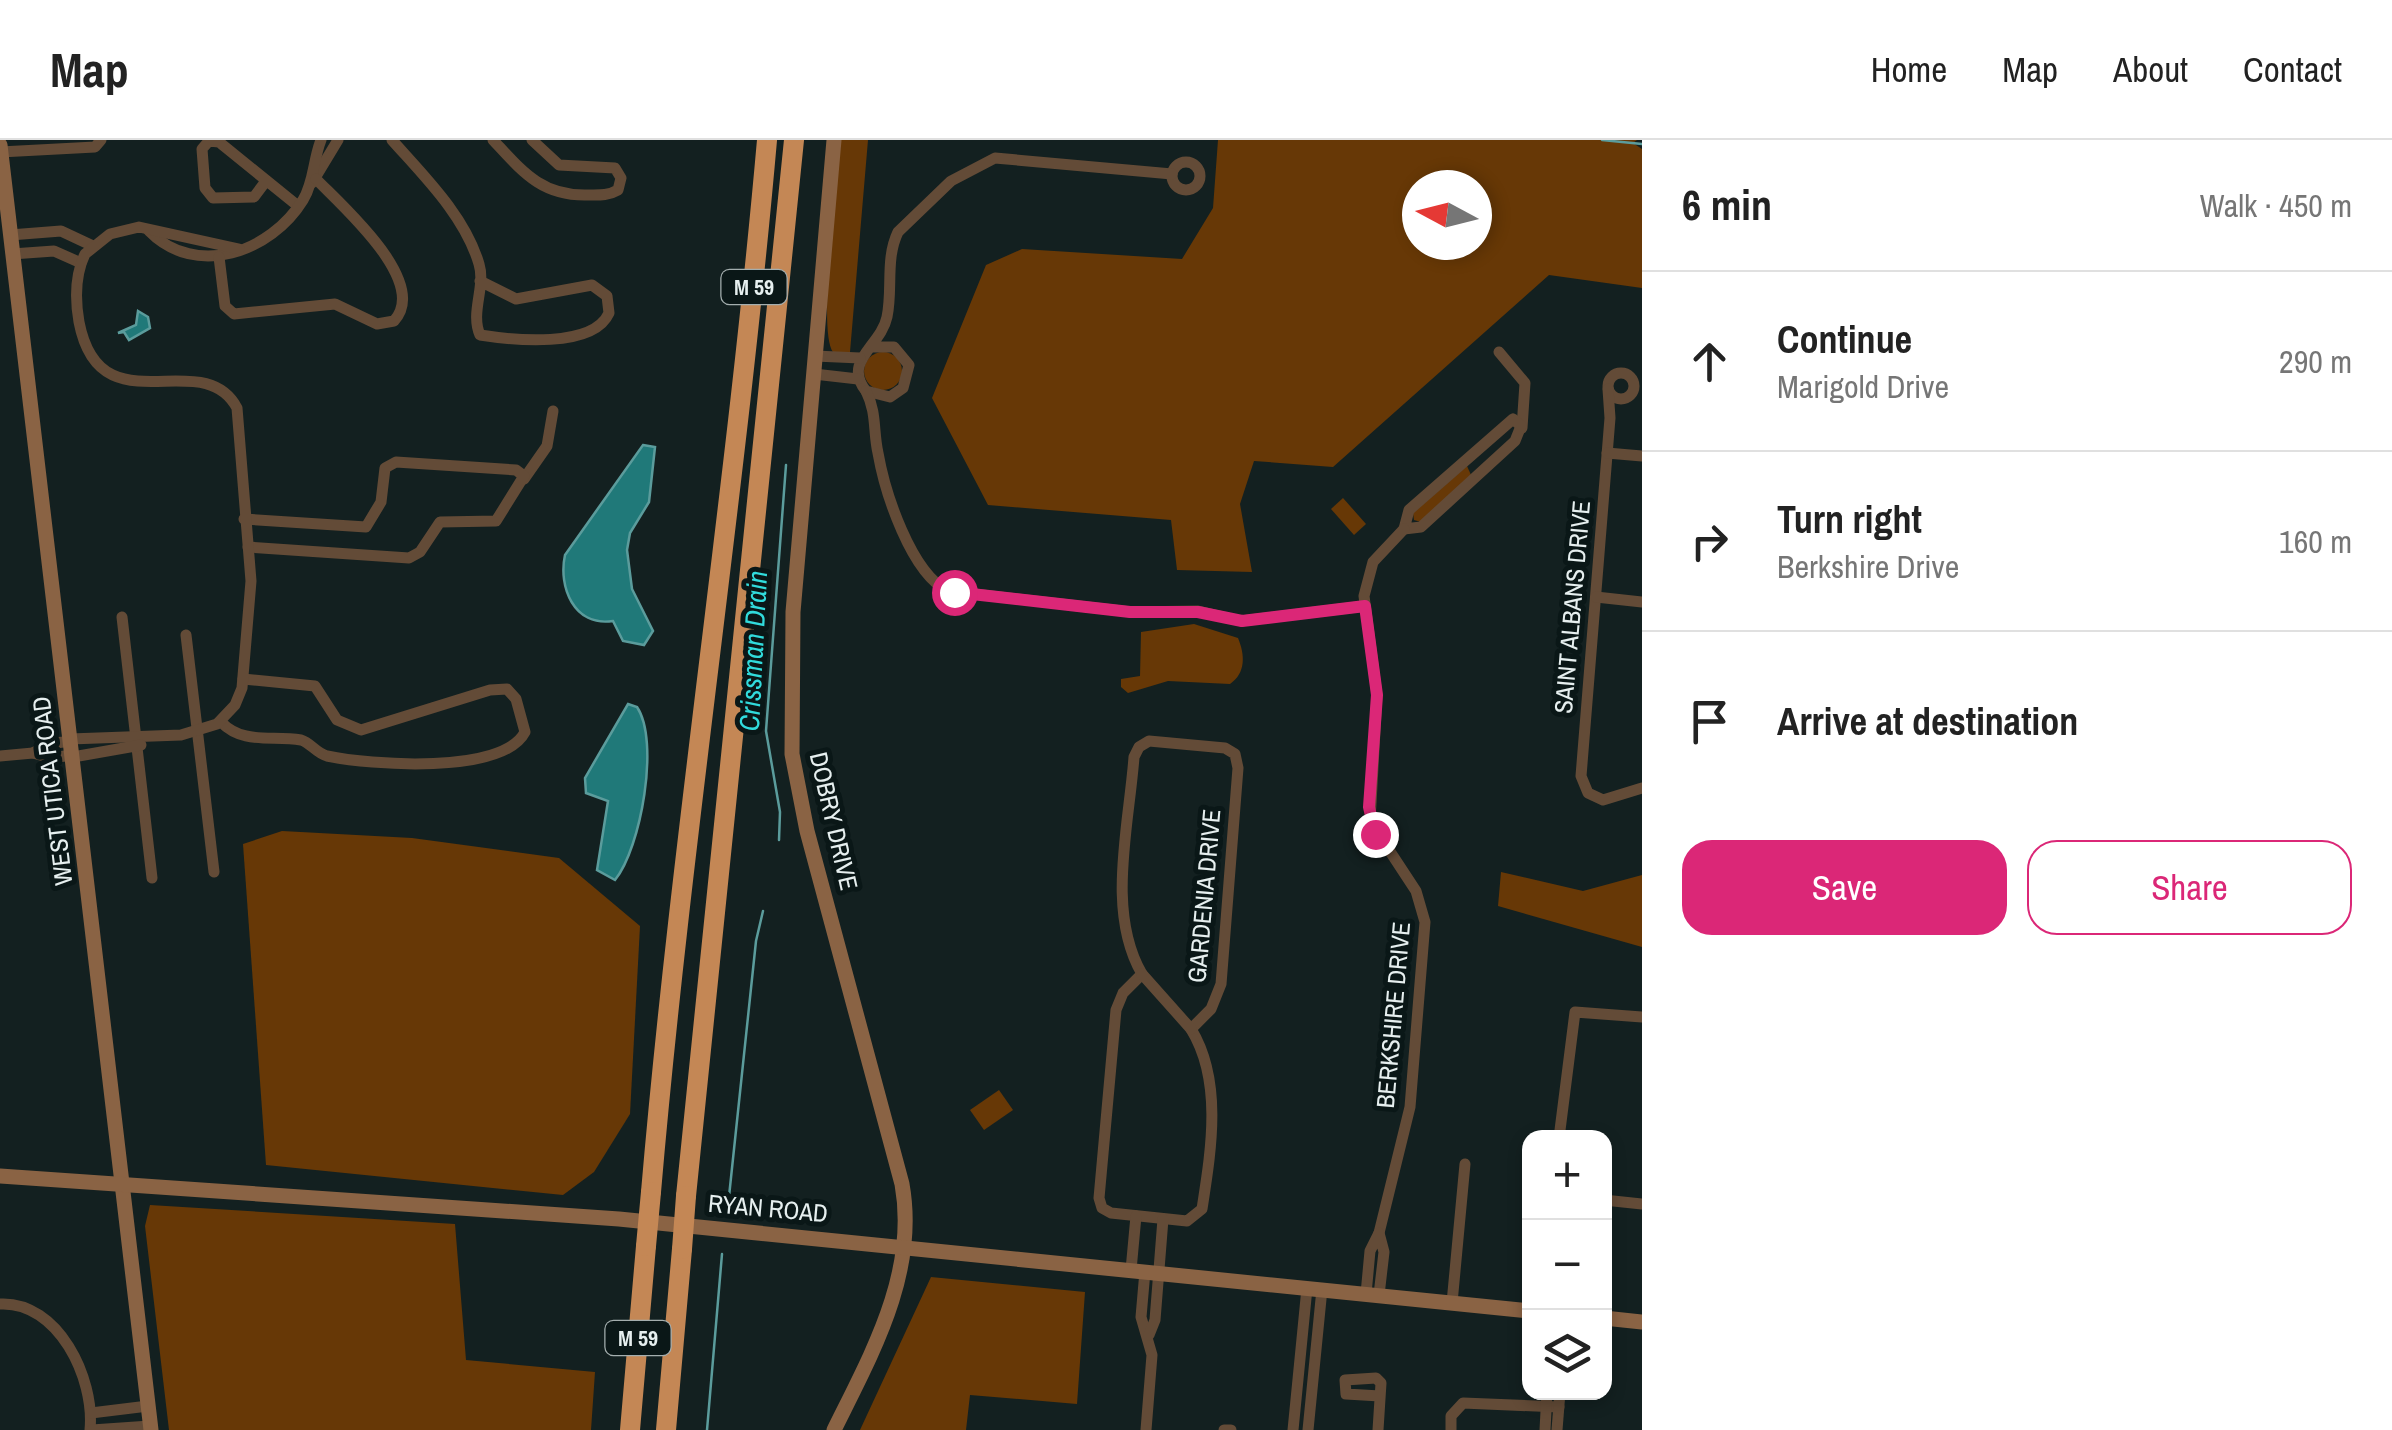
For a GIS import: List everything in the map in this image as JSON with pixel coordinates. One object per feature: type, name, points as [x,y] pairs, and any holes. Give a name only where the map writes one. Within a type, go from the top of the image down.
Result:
[{"type":"highway","name":"M 59","points":[[630,1430],[672,951],[743,398],[766,140]]},
{"type":"highway","name":"M 59","points":[[666,1430],[686,1196],[794,140]]},
{"type":"street","points":[[0,149],[95,147],[101,140]]},
{"type":"street","points":[[313,183],[321,140]]},
{"type":"street","points":[[148,230],[176,250],[219,257],[240,249],[276,231],[298,206],[338,140]]},
{"type":"street","points":[[392,140],[455,216],[480,264],[476,322],[482,336],[568,338],[598,328],[609,313],[608,296],[592,285],[516,299],[498,294],[480,281]]},
{"type":"street","points":[[493,140],[526,176],[548,191],[566,196],[611,194],[618,190],[621,178],[615,168],[559,165],[532,140]]},
{"type":"street","name":"DOBRY DRIVE","points":[[834,140],[790,668],[792,754],[807,832],[902,1184],[904,1246],[887,1317],[834,1430]]},
{"type":"street","points":[[266,181],[254,197],[216,199],[206,188],[202,149],[209,141],[218,142],[298,206]]},
{"type":"street","name":"WEST UTICA ROAD","points":[[0,149],[8,257],[71,748],[150,1428]]},
{"type":"street","points":[[877,422],[890,397],[903,388],[910,374],[906,358],[894,347],[887,318],[892,245],[898,232],[972,167],[995,158],[1172,174]]},
{"type":"street","points":[[219,257],[225,306],[234,314],[335,304],[377,324],[394,321],[402,301],[392,262],[313,183]]},
{"type":"street","points":[[0,756],[34,753],[50,758],[71,748],[198,732],[220,722],[235,705],[243,679],[251,581],[240,422],[233,400],[207,381],[144,384],[120,377],[99,363],[80,325],[77,291],[81,262],[93,246],[124,228],[240,249]]},
{"type":"street","points":[[7,236],[61,231],[93,246]]},
{"type":"street","points":[[8,257],[54,251],[81,262]]},
{"type":"street","points":[[887,318],[872,347],[860,358],[858,379],[877,422],[878,456],[913,554],[930,580],[948,591],[1130,612],[1198,612],[1242,621],[1365,606]]},
{"type":"street","points":[[872,347],[894,347]]},
{"type":"street","points":[[1499,352],[1524,380],[1521,431]]},
{"type":"street","points":[[816,356],[860,358]]},
{"type":"street","points":[[814,374],[858,379]]},
{"type":"street","points":[[1610,418],[1634,386],[1628,375],[1616,374],[1608,388],[1612,396],[1624,399]]},
{"type":"street","name":"SAINT ALBANS DRIVE","points":[[1608,388],[1610,418],[1582,776],[1592,796],[1611,800],[1642,788]]},
{"type":"street","points":[[866,391],[890,397]]},
{"type":"street","name":"BERKSHIRE DRIVE","points":[[1372,1295],[1384,1252],[1379,1233],[1410,1107],[1425,922],[1416,891],[1370,821],[1377,695],[1365,606],[1368,571],[1404,529],[1410,510],[1524,405]]},
{"type":"street","points":[[248,547],[409,558],[420,552],[440,522],[496,521],[547,446],[553,411]]},
{"type":"street","points":[[1511,419],[1519,422],[1521,431]]},
{"type":"street","name":"BERKSHIRE DRIVE","points":[[1404,529],[1422,528],[1521,431]]},
{"type":"street","points":[[1607,453],[1642,456]]},
{"type":"street","points":[[244,519],[366,526],[381,502],[385,468],[396,462],[516,470],[524,478]]},
{"type":"street","points":[[1596,597],[1642,601]]},
{"type":"street","points":[[122,617],[141,740],[152,878]]},
{"type":"street","points":[[186,635],[214,872]]},
{"type":"street","points":[[220,722],[236,734],[304,741],[324,755],[435,764],[509,750],[525,732],[516,700],[502,688],[361,730],[337,720],[316,686],[243,679]]},
{"type":"street","name":"GARDENIA DRIVE","points":[[1142,974],[1129,949],[1123,919],[1139,746],[1148,741],[1225,748],[1235,754],[1238,768],[1220,984],[1212,1009],[1190,1030]]},
{"type":"street","points":[[1142,974],[1190,1030],[1209,1068],[1212,1089],[1201,1213],[1192,1220],[1106,1212],[1099,1198],[1116,1010],[1142,974]]},
{"type":"street","points":[[1559,1130],[1575,1012],[1642,1017]]},
{"type":"street","points":[[1452,1303],[1465,1164]]},
{"type":"street","name":"RYAN ROAD","points":[[0,1176],[620,1219],[1522,1310]]},
{"type":"street","points":[[1612,1201],[1642,1204]]},
{"type":"street","points":[[1146,1430],[1149,1335],[1155,1320],[1145,1271],[1150,1217]]},
{"type":"street","points":[[1145,1271],[1150,1217]]},
{"type":"street","points":[[1292,1430],[1314,1288]]},
{"type":"street","points":[[1308,1430],[1314,1288]]},
{"type":"street","points":[[0,1304],[21,1303],[51,1320],[85,1382],[91,1430],[150,1428]]},
{"type":"street","points":[[1612,1319],[1642,1322]]},
{"type":"street","points":[[1378,1430],[1380,1396]]},
{"type":"street","points":[[1450,1430],[1451,1416],[1463,1403],[1551,1402]]},
{"type":"street","points":[[1544,1430],[1551,1402]]},
{"type":"street","points":[[1551,1402],[1558,1430]]},
{"type":"street","points":[[91,1413],[148,1406]]},
{"type":"shaded area","points":[[841,140],[868,140],[850,352],[833,352],[827,315]]},
{"type":"shaded area","points":[[1218,140],[1637,140],[1633,143],[1642,149],[1642,288],[1549,275],[1333,467],[1254,461],[1240,504],[1252,572],[1177,570],[1171,520],[988,505],[932,398],[986,265],[1022,249],[1182,259],[1213,208]]},
{"type":"shaded area","points":[[883,352],[897,357],[902,371],[897,385],[883,390],[869,385],[864,371],[869,357]]},
{"type":"shaded area","points":[[1467,466],[1471,475],[1421,522],[1414,520],[1413,513]]},
{"type":"shaded area","points":[[1343,498],[1366,524],[1354,535],[1331,509]]},
{"type":"shaded area","points":[[1194,624],[1238,638],[1243,663],[1235,680],[1230,684],[1168,681],[1128,693],[1121,687],[1121,679],[1140,676],[1141,632]]},
{"type":"shaded area","points":[[282,831],[412,838],[559,858],[640,926],[630,1114],[594,1172],[563,1195],[266,1165],[243,844]]},
{"type":"shaded area","points":[[1501,872],[1583,891],[1642,875],[1642,947],[1498,906]]},
{"type":"shaded area","points":[[999,1090],[1013,1110],[984,1130],[970,1110]]},
{"type":"shaded area","points":[[150,1205],[455,1224],[466,1360],[595,1372],[591,1430],[169,1430],[145,1226]]},
{"type":"shaded area","points":[[931,1277],[1085,1292],[1077,1404],[970,1395],[966,1430],[860,1430]]},
{"type":"water","points":[[138,311],[148,317],[150,328],[129,340],[124,332],[118,333],[136,325]]},
{"type":"water","points":[[643,445],[655,447],[649,502],[630,533],[627,550],[632,589],[653,631],[644,645],[623,641],[613,621],[588,618],[579,611],[567,592],[563,567],[565,555]]},
{"type":"water","points":[[628,704],[637,707],[644,723],[647,768],[633,844],[615,880],[597,870],[608,801],[586,793],[585,778]]},
{"type":"waterway","name":"Crissman Drain","points":[[1602,140],[1642,144]]},
{"type":"waterway","name":"Crissman Drain","points":[[779,840],[780,812],[766,731],[786,465]]},
{"type":"waterway","name":"Crissman Drain","points":[[728,1206],[756,941],[763,911]]},
{"type":"waterway","name":"Crissman Drain","points":[[707,1430],[722,1254]]},
{"type":"route","points":[[954,592],[1130,612],[1198,612],[1242,621],[1365,606],[1377,695],[1369,807],[1375,834]]}]
